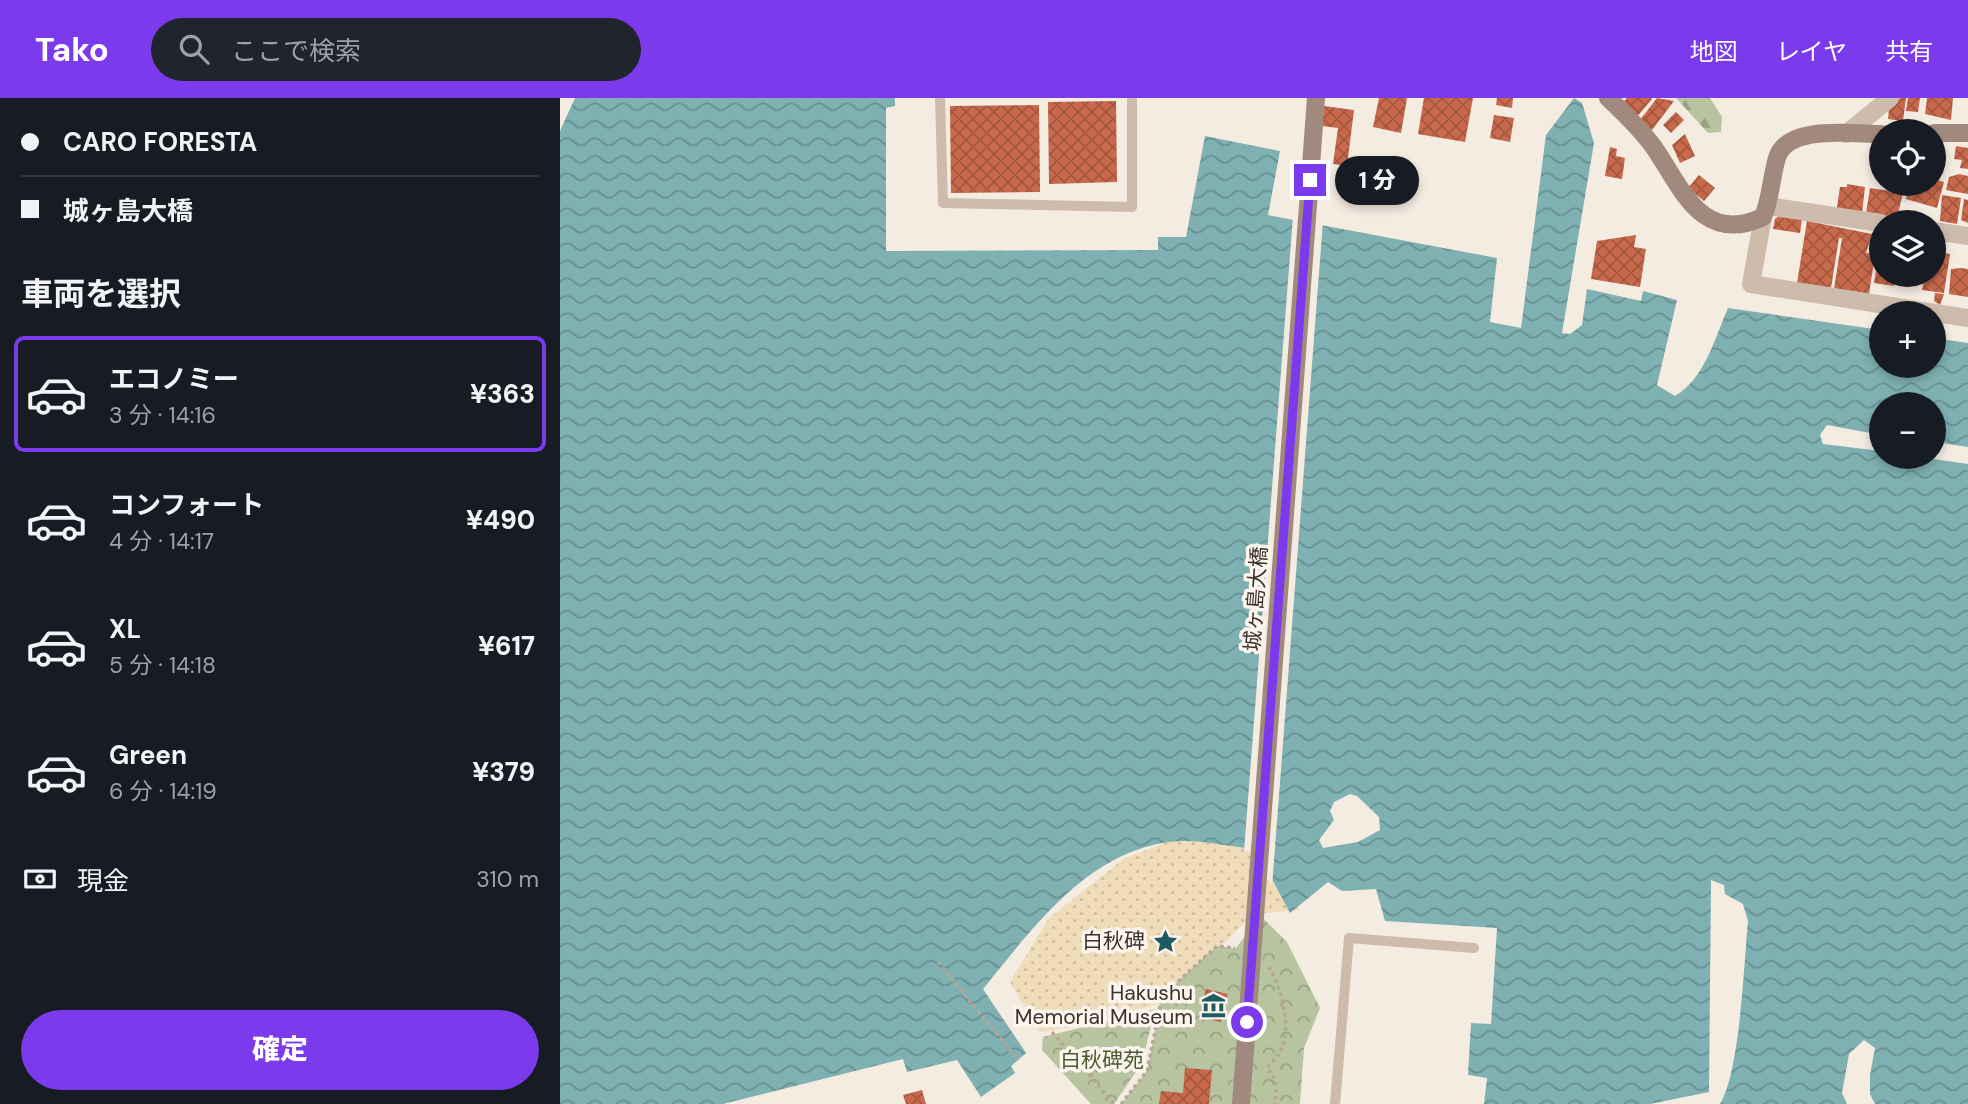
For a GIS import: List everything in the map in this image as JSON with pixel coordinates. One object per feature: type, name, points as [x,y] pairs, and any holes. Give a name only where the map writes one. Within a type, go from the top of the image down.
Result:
[{"type":"street","name":"城ヶ島大橋","points":[[1241,1104],[1316,98]]},
{"type":"street","points":[[1608,98],[1649,141],[1692,208],[1724,223],[1741,224],[1765,212],[1869,222]]},
{"type":"street","points":[[1846,134],[1891,98]]},
{"type":"street","points":[[1946,133],[1968,133]]},
{"type":"street","points":[[1869,134],[1808,135],[1787,142],[1778,157],[1751,284],[1968,318]]},
{"type":"street","points":[[1946,233],[1968,236]]},
{"type":"lane","points":[[940,98],[943,203],[1132,207],[1132,98]]},
{"type":"lane","points":[[1335,1104],[1349,938],[1474,948]]},
{"type":"path","points":[[1121,1104],[1147,1071],[1162,996],[1216,946],[1236,948]]},
{"type":"path","points":[[1258,960],[1269,967],[1278,982],[1285,1027],[1282,1048],[1267,1068],[1276,1081],[1275,1104]]},
{"type":"path","points":[[938,962],[1018,1060]]},
{"type":"path","points":[[1052,1032],[1114,1104]]},
{"type":"path","points":[[1090,1076],[1113,1056],[1144,1065],[1147,1071]]},
{"type":"green space","points":[[1676,98],[1710,98],[1722,117],[1721,132],[1708,133]]},
{"type":"green space","points":[[1261,916],[1287,942],[1320,1008],[1304,1048],[1300,1104],[1121,1104],[1147,1071],[1162,996],[1217,946],[1236,948]]},
{"type":"green space","name":"白秋碑苑","points":[[1155,1009],[1142,1063],[1114,1104],[1091,1104],[1042,1050],[1043,1037]]},
{"type":"sand","points":[[1245,835],[1282,861],[1299,910],[1254,914],[1162,1003],[1085,1025],[1040,1032],[1010,982],[1049,918],[1125,858],[1179,838]]},
{"type":"water","points":[[575,98],[895,98],[895,106],[886,108],[886,251],[1158,250],[1158,237],[1186,237],[1205,136],[1280,151],[1268,215],[1497,258],[1490,322],[1521,328],[1546,135],[1574,98],[1582,103],[1594,143],[1562,333],[1570,334],[1582,325],[1587,289],[1641,301],[1643,291],[1677,300],[1657,385],[1675,396],[1701,369],[1728,308],[1869,328],[1869,378],[1946,378],[1946,340],[1968,343],[1968,447],[1946,444],[1946,392],[1869,392],[1869,433],[1827,425],[1820,435],[1823,444],[1869,450],[1869,469],[1946,469],[1946,461],[1968,464],[1968,1104],[1720,1104],[1727,1089],[1737,1043],[1748,921],[1743,904],[1725,894],[1724,885],[1711,880],[1709,1092],[1650,1104],[1484,1104],[1487,1078],[1468,1075],[1471,1023],[1491,1024],[1497,928],[1385,921],[1376,889],[1342,891],[1328,882],[1290,913],[1256,849],[1179,841],[1139,849],[1112,861],[1087,878],[1063,897],[1042,919],[983,989],[1026,1053],[1011,1066],[1015,1073],[981,1097],[957,1060],[907,1072],[903,1059],[723,1104],[560,1104],[560,131]],"holes":[[[1350,794],[1357,796],[1379,817],[1380,830],[1358,842],[1323,848],[1319,840],[1334,820],[1330,811],[1334,802]]]},
{"type":"pier","points":[[1293,216],[1323,221],[1272,887],[1253,852],[1244,851]]},
{"type":"pier","points":[[1864,1040],[1875,1048],[1870,1094],[1875,1104],[1847,1104],[1842,1093],[1849,1054]]},
{"type":"building","points":[[1379,98],[1407,98],[1401,133],[1373,127]]},
{"type":"building","points":[[1424,98],[1473,98],[1465,142],[1418,134]]},
{"type":"building","points":[[1497,98],[1513,98],[1512,108],[1496,105]]},
{"type":"building","points":[[1627,98],[1652,99],[1636,118],[1621,105]]},
{"type":"building","points":[[1657,98],[1674,101],[1652,130],[1640,120]]},
{"type":"building","points":[[1900,98],[1906,98],[1903,119],[1888,119],[1889,109]]},
{"type":"building","points":[[1908,98],[1920,98],[1918,112],[1906,111]]},
{"type":"building","points":[[1927,98],[1953,98],[1951,120],[1925,114]]},
{"type":"building","points":[[1116,101],[1117,182],[1049,184],[1048,102]]},
{"type":"building","points":[[1039,105],[1040,192],[951,193],[950,106]]},
{"type":"building","points":[[1324,106],[1354,110],[1347,166],[1333,164],[1338,128],[1322,126]]},
{"type":"building","points":[[1676,112],[1684,120],[1671,133],[1663,125]]},
{"type":"building","points":[[1494,115],[1514,118],[1510,142],[1490,138]]},
{"type":"building","points":[[1685,134],[1695,156],[1680,163],[1672,145]]},
{"type":"building","points":[[1956,146],[1968,148],[1968,169],[1960,168],[1962,160],[1954,159]]},
{"type":"building","points":[[1610,147],[1617,149],[1616,156],[1625,158],[1622,179],[1605,176]]},
{"type":"building","points":[[1959,174],[1968,176],[1968,194],[1946,190],[1949,177]]},
{"type":"building","points":[[1699,175],[1715,188],[1704,201],[1688,188]]},
{"type":"building","points":[[1847,184],[1865,187],[1862,213],[1840,210],[1837,207],[1840,187],[1847,187]]},
{"type":"building","points":[[1869,194],[1902,196],[1899,210],[1869,210],[1869,213],[1866,213]]},
{"type":"building","points":[[1907,196],[1940,196],[1937,208],[1906,199]]},
{"type":"building","points":[[1942,196],[1961,198],[1957,224],[1946,222],[1946,210],[1941,210]]},
{"type":"building","points":[[1964,199],[1968,200],[1968,223],[1961,220]]},
{"type":"building","points":[[1779,216],[1802,219],[1800,233],[1773,229],[1775,219]]},
{"type":"building","points":[[1807,221],[1869,233],[1866,253],[1869,253],[1869,294],[1834,289],[1842,238],[1839,238],[1831,288],[1797,283]]},
{"type":"building","points":[[1636,235],[1634,247],[1646,249],[1640,287],[1591,279],[1597,241]]},
{"type":"building","points":[[1946,253],[1950,254],[1946,280]]},
{"type":"building","points":[[1951,269],[1968,269],[1968,297],[1949,294]]},
{"type":"building","points":[[1923,287],[1945,287],[1944,293],[1922,290]]},
{"type":"building","points":[[1935,293],[1944,294],[1941,301],[1934,301]]},
{"type":"building","name":"Hakushu Memorial Museum","points":[[1206,989],[1228,994],[1221,1022],[1199,1017]]},
{"type":"building","points":[[1185,1068],[1212,1070],[1209,1104],[1159,1104],[1161,1091],[1183,1093]]},
{"type":"building","points":[[922,1090],[926,1104],[906,1104],[903,1095]]},
{"type":"place","name":"白秋碑","points":[[1165,941]]},
{"type":"place","name":"Hakushu Memorial Museum","points":[[1213,1005]]},
{"type":"route","points":[[1247,1022],[1310,180]]}]
